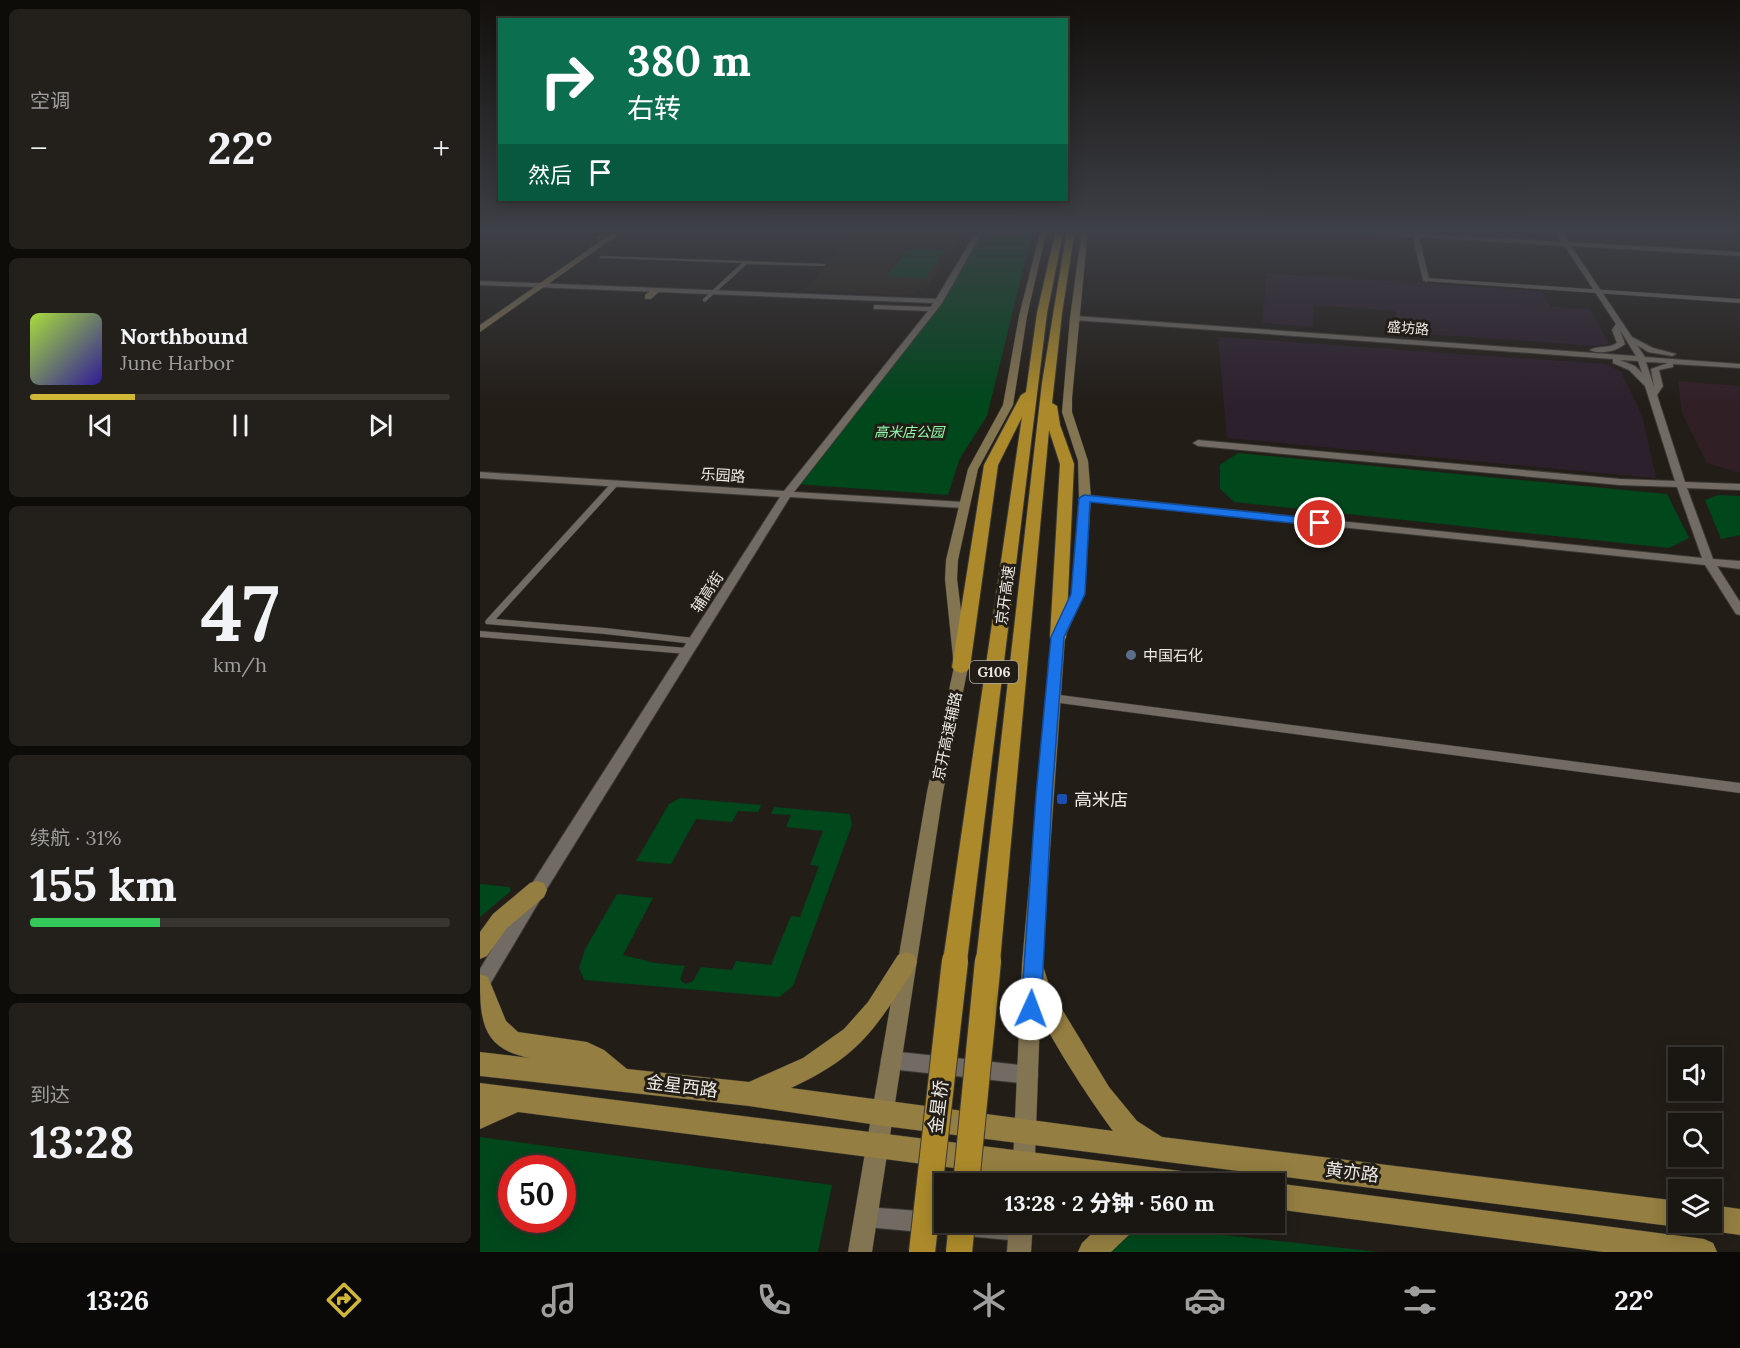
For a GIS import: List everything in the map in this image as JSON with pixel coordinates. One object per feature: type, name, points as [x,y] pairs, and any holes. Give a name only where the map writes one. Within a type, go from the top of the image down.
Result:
[{"type":"highway","name":"京开高速","points":[[967,1173],[1041,383],[1042,313],[1047,287]]},
{"type":"highway","name":"京开高速","points":[[955,961],[1041,383],[1061,287]]},
{"type":"highway","points":[[1041,383],[1066,464],[1064,566],[1058,637]]},
{"type":"highway","points":[[961,667],[991,465],[1041,383]]},
{"type":"highway","name":"金星桥","points":[[922,1252],[955,961]]},
{"type":"highway","points":[[959,1252],[961,1233]]},
{"type":"main road","points":[[480,320],[522,292],[538,287]]},
{"type":"main road","name":"京开高速辅路","points":[[860,1252],[935,792],[961,667],[951,579],[952,560],[963,505],[974,469],[1008,405],[1030,287]]},
{"type":"main road","points":[[480,1095],[879,1145],[1024,1173],[1032,964],[1052,698],[1058,637],[1078,594],[1084,498],[1083,461],[1068,412],[1078,287]]},
{"type":"main road","points":[[480,330],[533,289]]},
{"type":"main road","points":[[648,297],[656,291]]},
{"type":"main road","points":[[480,949],[500,921],[537,890]]},
{"type":"main road","points":[[749,1094],[804,1072],[838,1048],[864,1024],[906,962]]},
{"type":"main road","points":[[1032,964],[1041,996],[1101,1095],[1128,1130],[1160,1148]]},
{"type":"main road","points":[[480,985],[490,1013],[507,1041],[522,1046],[590,1055],[621,1079]]},
{"type":"main road","name":"金星西路","points":[[480,1064],[749,1094],[884,1114],[1026,1130]]},
{"type":"main road","points":[[480,1117],[517,1100]]},
{"type":"main road","name":"黄亦路","points":[[1026,1130],[1668,1213]]},
{"type":"main road","points":[[1285,1197],[1704,1252]]},
{"type":"main road","points":[[1722,1219],[1740,1222]]},
{"type":"main road","points":[[1091,1252],[1112,1233]]},
{"type":"street","points":[[519,287],[705,300],[936,305]]},
{"type":"street","points":[[575,287],[936,305]]},
{"type":"street","points":[[705,300],[718,287]]},
{"type":"street","name":"辅高街","points":[[480,985],[537,890],[567,847],[787,494],[936,305],[946,287]]},
{"type":"street","points":[[1532,287],[1740,301]]},
{"type":"street","points":[[1595,287],[1641,357],[1681,485],[1709,562],[1740,611]]},
{"type":"street","points":[[480,290],[522,292]]},
{"type":"street","name":"盛坊路","points":[[1074,316],[1579,350],[1697,363],[1740,364]]},
{"type":"street","name":"盛坊路","points":[[1074,316],[1555,353],[1717,360],[1740,364]]},
{"type":"street","points":[[1579,350],[1615,348],[1621,344],[1616,330],[1619,324]]},
{"type":"street","points":[[1625,333],[1640,344],[1659,352],[1717,360]]},
{"type":"street","points":[[1555,353],[1626,364],[1651,391]]},
{"type":"street","points":[[1651,391],[1659,386],[1655,369],[1675,364],[1697,363]]},
{"type":"street","points":[[1198,442],[1681,485],[1740,487]]},
{"type":"street","name":"乐园路","points":[[480,475],[963,505]]},
{"type":"street","points":[[616,483],[489,622],[604,631],[691,646]]},
{"type":"street","points":[[1084,498],[1740,565]]},
{"type":"street","points":[[480,634],[691,646]]},
{"type":"street","points":[[1052,698],[1740,788]]},
{"type":"street","points":[[890,1060],[1029,1075]]},
{"type":"street","points":[[866,1217],[1020,1235]]},
{"type":"shaded area","points":[[807,287],[925,287],[904,295],[805,290]]},
{"type":"shaded area","points":[[1266,287],[1487,287],[1542,291],[1551,307],[1590,309],[1609,344],[1597,346],[1399,332],[1395,311],[1314,305],[1313,327],[1262,323]]},
{"type":"shaded area","points":[[1218,337],[1606,364],[1621,372],[1642,415],[1656,478],[1227,438]]},
{"type":"shaded area","points":[[1678,381],[1740,386],[1740,473],[1707,463],[1682,413]]},
{"type":"green space","name":"高米店公园","points":[[945,287],[1019,287],[987,416],[960,458],[948,495],[795,484],[925,320]]},
{"type":"green space","points":[[1238,453],[1667,494],[1689,538],[1669,548],[1234,502],[1220,489],[1220,465]]},
{"type":"green space","points":[[1718,495],[1740,496],[1740,535],[1721,539],[1705,500]]},
{"type":"green space","points":[[680,798],[761,805],[758,812],[738,811],[732,822],[696,819],[671,864],[636,861],[669,804]]},
{"type":"green space","points":[[774,807],[850,814],[852,825],[793,986],[779,997],[584,980],[579,968],[585,949],[617,894],[653,898],[623,955],[655,963],[685,966],[680,979],[685,984],[693,981],[701,967],[732,970],[736,961],[771,965],[791,916],[800,917],[819,866],[810,865],[823,831],[786,827],[791,815],[771,814]]},
{"type":"green space","points":[[480,884],[509,887],[511,891],[480,917]]},
{"type":"green space","points":[[480,1137],[832,1185],[818,1252],[480,1252]]},
{"type":"green space","points":[[1123,1233],[1205,1233],[1379,1252],[1102,1252]]},
{"type":"place","name":"中国石化","points":[[1131,655]]},
{"type":"place","name":"高米店","points":[[1062,799]]},
{"type":"route","points":[[1031,1009],[1044,795],[1058,637],[1078,594],[1084,498],[1320,523]]}]
